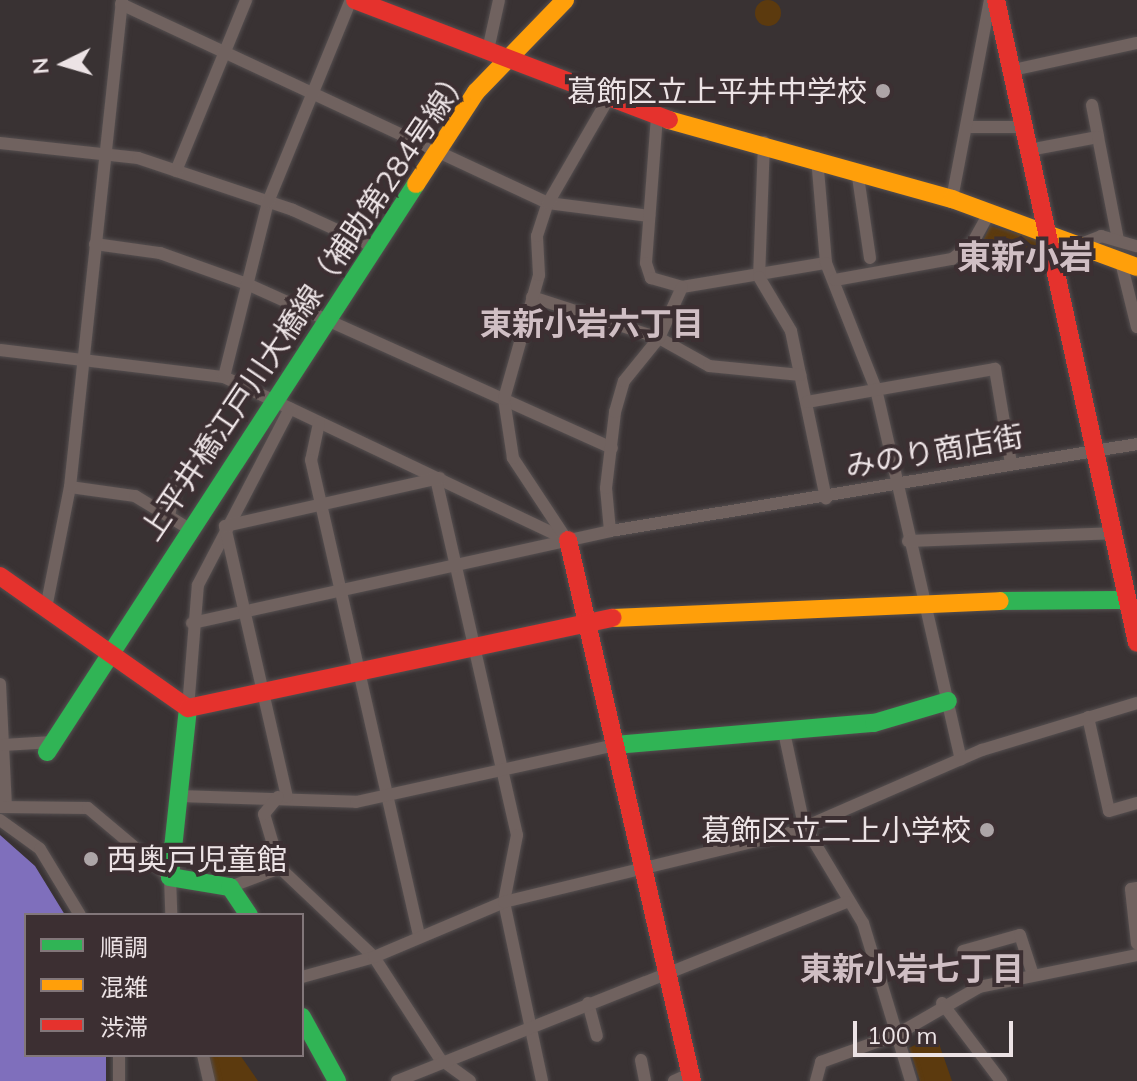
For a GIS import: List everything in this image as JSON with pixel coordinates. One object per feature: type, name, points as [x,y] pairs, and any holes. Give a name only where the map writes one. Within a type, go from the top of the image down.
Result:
[{"type":"street","points":[[176,171],[246,0]]},
{"type":"street","points":[[224,377],[268,202],[353,0],[377,4],[608,99],[657,116],[764,142],[952,199],[1129,265],[1137,327]]},
{"type":"street","points":[[497,53],[499,0]]},
{"type":"street","name":"上平井橋江戸川大橋線（補助第284号線）","points":[[50,747],[271,397],[497,53],[565,0]]},
{"type":"street","points":[[993,0],[1013,70],[1112,533],[1130,575],[1127,600],[1137,643]]},
{"type":"street","points":[[952,199],[993,0]]},
{"type":"street","points":[[46,608],[70,487],[122,2],[548,203],[649,216]]},
{"type":"street","points":[[1013,70],[1137,43]]},
{"type":"street","points":[[608,99],[548,203],[532,297],[504,399],[523,480],[568,540],[668,973],[685,1079]]},
{"type":"street","points":[[1092,105],[1118,240]]},
{"type":"street","points":[[657,116],[649,216],[651,278],[682,287],[759,277],[826,263]]},
{"type":"street","points":[[966,127],[1023,127]]},
{"type":"street","points":[[1029,150],[1098,137]]},
{"type":"street","points":[[764,142],[759,277],[791,331],[826,498]]},
{"type":"street","points":[[0,143],[105,155],[176,171],[268,202],[372,246]]},
{"type":"street","points":[[817,157],[826,263],[876,389],[908,541],[961,759]]},
{"type":"street","points":[[857,170],[870,258]]},
{"type":"street","points":[[835,280],[952,259],[972,244],[990,211]]},
{"type":"street","points":[[1075,246],[1101,236],[1137,246]]},
{"type":"street","points":[[95,244],[160,253],[247,284],[612,448]]},
{"type":"street","points":[[610,531],[612,448],[624,381],[659,338],[682,287]]},
{"type":"street","points":[[532,297],[659,338],[709,366],[801,375]]},
{"type":"street","points":[[0,350],[224,377],[568,540]]},
{"type":"street","points":[[807,402],[995,369],[1011,464]]},
{"type":"street","points":[[171,913],[170,877],[198,585],[225,526],[290,408]]},
{"type":"street","points":[[319,423],[311,460],[419,937]]},
{"type":"street","name":"みのり商店街","points":[[192,623],[610,531],[740,513],[826,498],[896,481],[1137,444]]},
{"type":"street","points":[[225,526],[322,510],[438,481]]},
{"type":"street","points":[[438,481],[517,835],[504,902],[542,1081]]},
{"type":"street","points":[[169,516],[176,484]]},
{"type":"street","points":[[70,487],[135,496],[188,528]]},
{"type":"street","points":[[225,526],[263,692],[283,797]]},
{"type":"street","points":[[908,541],[1112,533]]},
{"type":"street","points":[[0,576],[188,708],[586,619],[923,602],[1127,600]]},
{"type":"street","points":[[0,684],[6,807],[79,913]]},
{"type":"street","points":[[179,796],[283,797],[356,802],[615,745],[874,723],[948,701]]},
{"type":"street","points":[[304,976],[374,957],[504,902],[643,869],[804,825],[961,759],[1137,703]]},
{"type":"street","points":[[1088,717],[1109,811],[1137,803]]},
{"type":"street","points":[[784,732],[804,825],[847,902],[863,923],[911,1081]]},
{"type":"street","points":[[3,745],[50,747]]},
{"type":"street","points":[[283,797],[264,814],[280,868],[374,957],[440,1059],[470,1081]]},
{"type":"street","points":[[6,807],[88,808],[170,877],[230,887],[280,868]]},
{"type":"street","points":[[0,820],[24,832]]},
{"type":"street","points":[[230,887],[248,913]]},
{"type":"street","points":[[1137,888],[1131,889],[1137,944]]},
{"type":"street","points":[[397,1081],[440,1059],[847,902]]},
{"type":"street","points":[[963,951],[1020,935],[1032,971]]},
{"type":"street","points":[[816,1081],[821,1062],[896,1035],[942,1003],[1032,971],[1137,955]]},
{"type":"street","points":[[588,1003],[597,1036]]},
{"type":"street","points":[[942,1003],[1001,1081]]},
{"type":"street","points":[[304,1021],[337,1081]]},
{"type":"street","points":[[119,1057],[119,1081]]},
{"type":"street","points":[[203,1057],[209,1081]]},
{"type":"street","points":[[641,1060],[645,1081]]},
{"type":"shaded area","points":[[768,0],[778,3],[781,13],[778,23],[768,26],[758,23],[755,13],[758,3]]},
{"type":"shaded area","points":[[990,226],[1043,240],[1044,249],[976,256]]},
{"type":"shaded area","points":[[0,835],[35,866],[64,913],[24,913],[24,1057],[106,1057],[106,1081],[0,1081]]},
{"type":"shaded area","points":[[936,1035],[952,1081],[920,1081],[909,1048]]},
{"type":"shaded area","points":[[207,1057],[241,1057],[258,1081],[213,1081]]},
{"type":"traffic: fast","points":[[47,752],[416,184]]},
{"type":"traffic: fast","points":[[1000,601],[1127,600]]},
{"type":"traffic: fast","points":[[615,745],[874,723],[948,701]]},
{"type":"traffic: fast","points":[[188,708],[170,877],[230,887],[248,913]]},
{"type":"traffic: fast","points":[[304,1021],[337,1081]]},
{"type":"traffic: slow","points":[[416,184],[476,92],[565,0]]},
{"type":"traffic: slow","points":[[669,120],[952,199],[1137,267]]},
{"type":"traffic: slow","points":[[613,618],[1000,601]]},
{"type":"traffic: jam","points":[[355,0],[669,120]]},
{"type":"traffic: jam","points":[[996,0],[1137,643]]},
{"type":"traffic: jam","points":[[568,540],[692,1081]]},
{"type":"traffic: jam","points":[[0,576],[188,708],[613,618]]},
{"type":"place","name":"葛飾区立上平井中学校","points":[[883,91]]},
{"type":"place","name":"葛飾区立二上小学校","points":[[987,830]]},
{"type":"place","name":"西奥戸児童館","points":[[91,859]]},
{"type":"district","name":"東新小岩","points":[[1025,257]]},
{"type":"district","name":"東新小岩六丁目","points":[[592,323]]},
{"type":"district","name":"東新小岩七丁目","points":[[912,968]]}]
